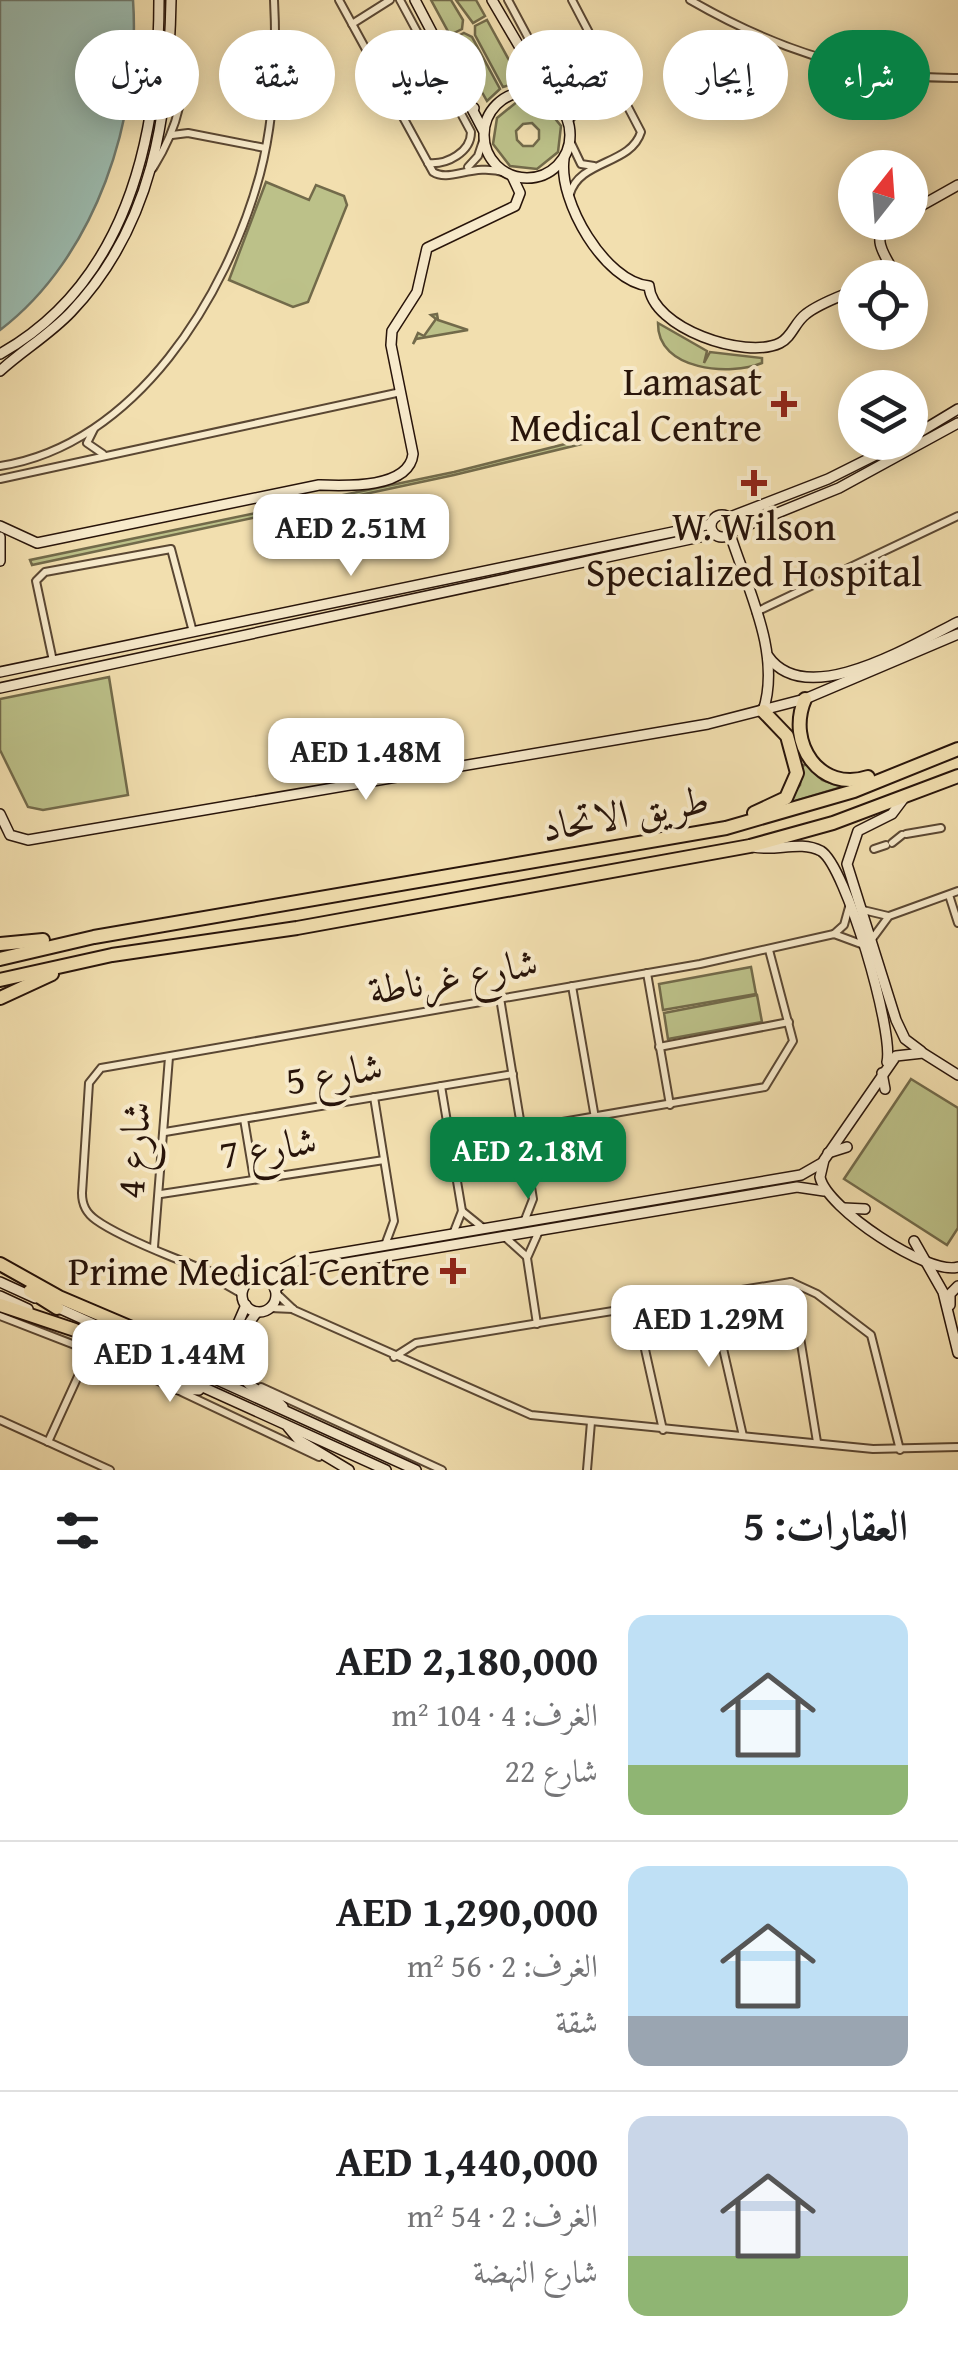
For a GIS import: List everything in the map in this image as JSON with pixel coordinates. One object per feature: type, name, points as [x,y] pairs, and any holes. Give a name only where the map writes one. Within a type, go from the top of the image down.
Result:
[{"type":"highway","points":[[805,699],[800,732],[809,758],[821,772],[850,782],[905,772]]},
{"type":"highway","points":[[726,828],[782,801],[795,784],[797,762],[790,742],[763,711]]},
{"type":"highway","name":"طريق الاتحاد","points":[[0,959],[94,936],[726,828],[905,772],[958,749]]},
{"type":"highway","name":"طريق الاتحاد","points":[[0,980],[91,959],[297,928],[750,846],[904,798],[958,776]]},
{"type":"highway","points":[[0,944],[79,934],[94,936]]},
{"type":"highway","points":[[0,998],[91,959]]},
{"type":"highway","points":[[0,1264],[59,1297],[193,1354],[233,1347]]},
{"type":"highway","points":[[0,1272],[58,1308]]},
{"type":"highway","points":[[0,1306],[75,1330]]},
{"type":"street","points":[[0,354],[37,328],[76,289],[124,211],[142,165],[153,114],[159,0]]},
{"type":"street","points":[[170,30],[171,0]]},
{"type":"street","points":[[0,466],[36,458],[74,440],[101,420],[148,380],[196,317],[239,235],[266,148],[274,80],[274,0]]},
{"type":"street","points":[[338,0],[428,163],[443,177],[482,167],[540,176],[564,159]]},
{"type":"street","points":[[415,0],[431,30]]},
{"type":"street","points":[[492,0],[509,30]]},
{"type":"street","points":[[508,0],[524,30]]},
{"type":"street","points":[[572,0],[588,30]]},
{"type":"street","points":[[690,0],[759,36],[817,58],[892,74],[958,78]]},
{"type":"street","points":[[352,24],[388,2],[401,3],[416,30]]},
{"type":"street","points":[[463,170],[476,159],[492,109],[506,98]]},
{"type":"street","points":[[0,371],[47,335],[96,282],[134,217],[152,169],[162,120]]},
{"type":"street","points":[[428,163],[442,162],[470,143],[465,120]]},
{"type":"street","points":[[0,526],[37,543],[313,486],[344,487],[402,474],[411,466],[413,454],[391,336],[416,292],[424,254],[437,240],[515,206],[520,193],[509,174],[492,161],[478,120]]},
{"type":"street","points":[[569,200],[577,178],[633,146],[640,136],[638,120]]},
{"type":"street","points":[[152,169],[176,122],[188,133]]},
{"type":"street","points":[[568,122],[570,141],[582,164],[600,166]]},
{"type":"street","points":[[171,136],[188,133],[266,148]]},
{"type":"street","points":[[570,141],[563,180],[569,200],[605,262],[627,282],[649,286],[653,304],[676,323],[712,340],[747,346],[777,344],[807,313],[838,298]]},
{"type":"street","points":[[928,202],[958,185]]},
{"type":"street","points":[[0,479],[401,392]]},
{"type":"street","points":[[928,427],[958,409]]},
{"type":"street","points":[[85,460],[101,420]]},
{"type":"street","points":[[0,672],[712,529],[731,532],[875,471],[958,423]]},
{"type":"street","points":[[74,440],[109,456]]},
{"type":"street","points":[[712,529],[718,515],[730,517],[815,485],[866,460]]},
{"type":"street","points":[[875,471],[880,460]]},
{"type":"street","points":[[755,612],[958,516]]},
{"type":"street","points":[[730,517],[768,656],[770,683],[763,711]]},
{"type":"street","points":[[0,688],[712,529]]},
{"type":"street","points":[[0,539],[0,560]]},
{"type":"street","points":[[53,661],[36,583],[43,572],[172,549],[194,632]]},
{"type":"street","points":[[768,656],[790,676],[819,680],[880,658],[958,622]]},
{"type":"street","points":[[0,814],[10,834],[28,840],[657,734],[805,699],[958,634]]},
{"type":"street","points":[[884,1090],[889,1042],[847,854],[855,835],[894,812],[904,798]]},
{"type":"street","points":[[874,849],[904,834],[941,828]]},
{"type":"street","points":[[750,846],[771,850],[810,847],[829,858],[902,1034],[958,1075]]},
{"type":"street","points":[[839,877],[841,866],[851,879]]},
{"type":"street","points":[[866,942],[889,916],[958,891]]},
{"type":"street","points":[[949,895],[958,923]]},
{"type":"street","points":[[834,934],[848,919],[850,906]]},
{"type":"street","points":[[862,910],[889,916]]},
{"type":"street","points":[[834,934],[866,942]]},
{"type":"street","name":"شارع غرناطة","points":[[154,1247],[96,1220],[82,1202],[88,1083],[107,1065],[648,973],[834,934]]},
{"type":"street","points":[[522,1129],[750,1092],[768,1083],[791,1051],[789,1022],[769,950]]},
{"type":"street","points":[[648,973],[670,1106]]},
{"type":"street","points":[[572,986],[595,1118]]},
{"type":"street","points":[[877,993],[887,1009],[892,1007]]},
{"type":"street","points":[[500,998],[533,1198],[549,1218]]},
{"type":"street","points":[[659,1047],[789,1022]]},
{"type":"street","points":[[923,1053],[900,1054],[884,1070],[822,1164],[824,1190],[841,1208],[925,1263],[943,1269],[958,1266]]},
{"type":"street","name":"شارع 4","points":[[154,1247],[169,1057]]},
{"type":"street","points":[[938,1061],[944,1079]]},
{"type":"street","name":"شارع 5","points":[[165,1132],[512,1074]]},
{"type":"street","points":[[442,1086],[462,1211],[453,1234]]},
{"type":"street","points":[[374,1097],[394,1220],[385,1246]]},
{"type":"street","points":[[244,1119],[254,1179]]},
{"type":"street","points":[[828,1153],[848,1147]]},
{"type":"street","name":"شارع 7","points":[[160,1194],[384,1160]]},
{"type":"street","points":[[154,1247],[187,1262],[249,1281],[265,1278],[294,1261],[801,1175],[822,1164]]},
{"type":"street","points":[[270,1308],[276,1291],[293,1273],[797,1187],[824,1190]]},
{"type":"street","points":[[523,1222],[533,1198]]},
{"type":"street","points":[[841,1208],[865,1209]]},
{"type":"street","points":[[462,1211],[484,1229]]},
{"type":"street","points":[[394,1220],[413,1240]]},
{"type":"street","points":[[537,1324],[527,1258],[539,1231]]},
{"type":"street","points":[[505,1237],[527,1258]]},
{"type":"street","points":[[914,1241],[940,1286],[958,1350]]},
{"type":"street","points":[[322,1268],[371,1256],[371,1248]]},
{"type":"street","points":[[187,1262],[257,1312]]},
{"type":"street","points":[[265,1278],[294,1310]]},
{"type":"street","points":[[249,1281],[233,1347],[248,1384],[278,1400],[284,1409]]},
{"type":"street","points":[[0,1282],[416,1470]]},
{"type":"street","points":[[394,1357],[416,1344],[791,1282],[811,1289],[871,1335],[900,1450]]},
{"type":"street","points":[[791,1282],[816,1442]]},
{"type":"street","points":[[950,1315],[950,1294],[958,1286]]},
{"type":"street","points":[[0,1296],[386,1470]]},
{"type":"street","points":[[711,1296],[743,1436]]},
{"type":"street","points":[[168,1357],[206,1359],[233,1347],[257,1312],[270,1308],[294,1310],[518,1412],[663,1430],[900,1450],[958,1448]]},
{"type":"street","points":[[636,1309],[663,1430]]},
{"type":"street","points":[[0,1316],[90,1350],[349,1470]]},
{"type":"street","points":[[233,1347],[251,1381],[442,1470]]},
{"type":"street","points":[[48,1442],[90,1350]]},
{"type":"street","points":[[177,1389],[207,1390]]},
{"type":"street","points":[[0,1420],[110,1470]]},
{"type":"street","points":[[588,1470],[591,1422]]},
{"type":"street","points":[[286,1424],[299,1440],[349,1470]]},
{"type":"green space","points":[[431,0],[451,0],[463,20],[462,29],[447,30]]},
{"type":"green space","points":[[456,0],[476,0],[485,16],[473,23]]},
{"type":"green space","points":[[487,20],[506,55],[506,86],[486,55],[486,30],[475,30],[475,26]]},
{"type":"green space","points":[[486,63],[500,89],[486,99]]},
{"type":"green space","points":[[506,111],[506,120],[556,120],[561,126],[558,152],[537,169],[510,166],[493,144],[497,118]],"holes":[[[532,123],[539,130],[539,139],[533,146],[523,146],[516,131],[523,124]]]},
{"type":"green space","points":[[266,182],[309,200],[316,185],[344,196],[347,205],[308,302],[293,307],[229,280]]},
{"type":"green space","points":[[437,314],[438,320],[468,330],[416,339],[413,344],[418,333],[424,336],[436,319],[431,315]]},
{"type":"green space","points":[[658,323],[707,351],[704,363],[710,352],[762,358],[762,363],[715,369],[682,360],[661,339]]},
{"type":"green space","points":[[597,436],[598,440],[454,475],[32,565],[30,560],[454,472]]},
{"type":"green space","points":[[109,677],[128,795],[43,810],[28,807],[0,750],[0,699]]},
{"type":"green space","points":[[807,764],[822,780],[842,787],[785,804],[800,785],[802,766]]},
{"type":"green space","points":[[751,967],[756,994],[663,1010],[659,984]]},
{"type":"green space","points":[[757,995],[762,1022],[668,1039],[664,1013]]},
{"type":"green space","points":[[911,1079],[958,1108],[958,1228],[947,1245],[844,1179]]},
{"type":"shaded area","points":[[0,0],[133,0],[134,30],[75,30],[75,120],[123,120],[120,137],[86,224],[62,264],[34,300],[0,330]]},
{"type":"place","name":"Lamasat Medical Centre","points":[[784,404]]},
{"type":"place","name":"W. Wilson Specialized Hospital","points":[[754,483]]},
{"type":"place","name":"Prime Medical Centre","points":[[453,1271]]}]
